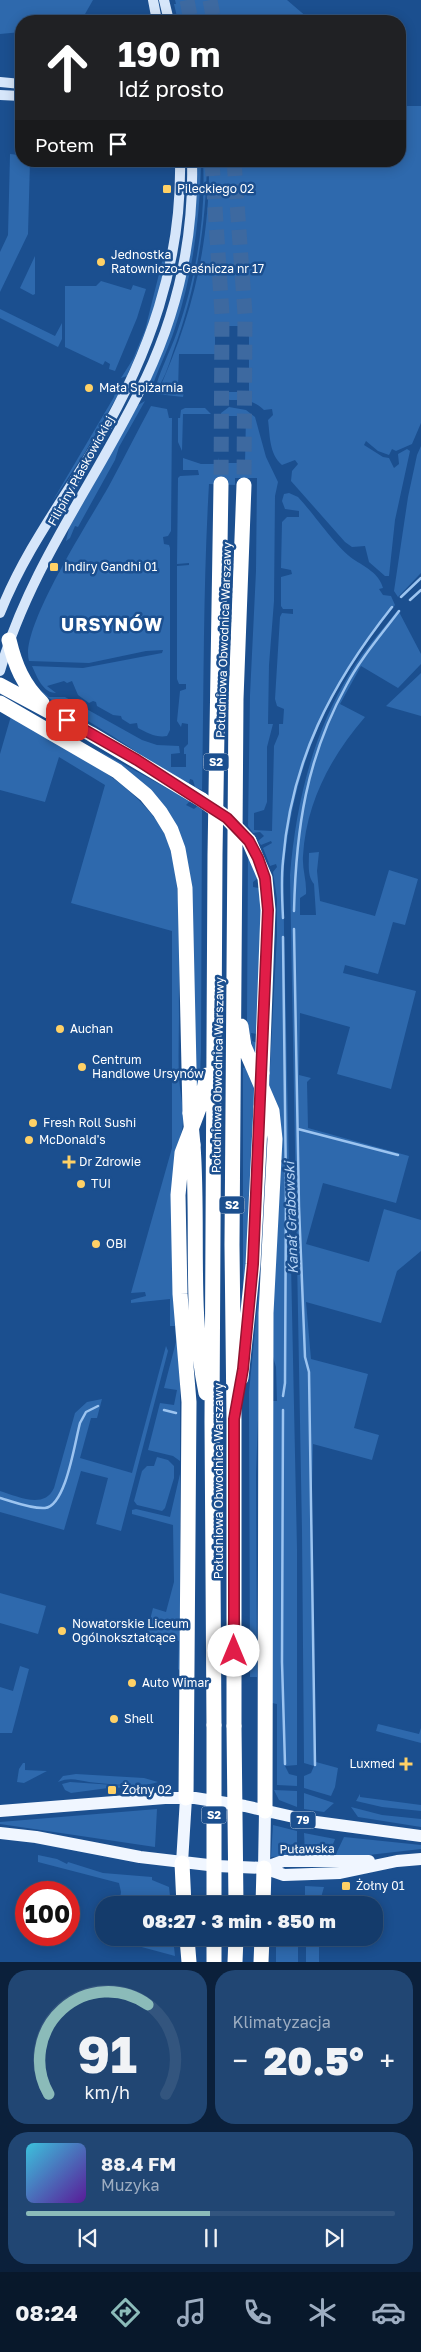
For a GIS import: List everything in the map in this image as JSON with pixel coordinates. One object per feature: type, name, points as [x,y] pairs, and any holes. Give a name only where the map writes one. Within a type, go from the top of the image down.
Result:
[{"type":"highway","name":"Południowa Obwodnica Warszawy","points":[[214,1896],[212,1421],[214,1041],[221,484]]},
{"type":"highway","name":"Południowa Obwodnica Warszawy","points":[[236,1896],[232,1245],[236,699],[244,485]]},
{"type":"highway","points":[[10,640],[21,677],[31,692],[54,714]]},
{"type":"highway","points":[[0,685],[54,714],[202,800],[227,818],[249,841],[265,878],[268,910],[253,1264],[243,1369],[234,1419]]},
{"type":"highway","points":[[0,704],[117,771],[146,795],[160,812],[171,830],[178,849],[185,888],[187,1069],[193,1145],[196,1311],[202,1371],[212,1421]]},
{"type":"highway","points":[[234,992],[244,1046],[267,1095],[273,1117],[275,1139],[266,1313],[265,1811]]},
{"type":"highway","points":[[186,1798],[189,1411],[180,1294],[178,1195],[182,1154],[201,1103],[214,1041]]},
{"type":"highway","points":[[182,1863],[184,1896]]},
{"type":"highway","points":[[263,1896],[264,1868]]},
{"type":"highway","points":[[188,1946],[189,1962]]},
{"type":"highway","points":[[214,1946],[214,1962]]},
{"type":"highway","points":[[236,1946],[236,1962]]},
{"type":"highway","points":[[261,1962],[262,1946]]},
{"type":"main road","points":[[153,0],[156,15]]},
{"type":"main road","points":[[164,0],[168,15]]},
{"type":"main road","points":[[0,82],[15,83]]},
{"type":"main road","points":[[0,95],[15,96]]},
{"type":"main road","name":"Filipiny Płaskowickiej","points":[[0,613],[23,563],[64,492],[98,442],[148,344],[164,295],[175,242],[180,167]]},
{"type":"main road","name":"Filipiny Płaskowickiej","points":[[0,672],[10,640],[33,583],[139,392],[167,326],[181,276],[186,246],[190,214],[192,167]]},
{"type":"main road","points":[[0,1811],[186,1798],[182,1863],[0,1832]]},
{"type":"main road","name":"79","points":[[186,1798],[265,1811]]},
{"type":"main road","points":[[264,1868],[265,1811]]},
{"type":"main road","name":"Puławska","points":[[265,1811],[316,1822],[421,1836]]},
{"type":"main road","name":"Puławska","points":[[182,1863],[264,1868],[283,1861],[397,1861],[421,1859]]},
{"type":"shaded area","points":[[0,0],[93,0],[84,15],[15,15],[15,33],[0,34]]},
{"type":"shaded area","points":[[175,0],[287,0],[304,15],[177,15],[174,4],[176,4]]},
{"type":"shaded area","points":[[406,106],[421,106],[421,423],[412,444],[396,451],[392,449],[389,455],[378,451],[366,441],[364,445],[383,457],[389,458],[394,468],[399,464],[398,454],[407,449],[410,451],[395,520],[389,576],[385,576],[369,562],[365,546],[352,547],[345,542],[291,481],[292,471],[298,464],[295,460],[282,465],[272,450],[268,420],[273,415],[272,409],[264,410],[252,402],[230,400],[221,396],[220,392],[249,392],[249,326],[215,326],[215,354],[179,354],[178,391],[184,391],[183,397],[157,394],[180,337],[197,280],[206,222],[209,167],[406,167]]},
{"type":"shaded area","points":[[10,154],[15,155],[15,167],[30,167],[28,234],[0,292],[0,252],[8,235]]},
{"type":"shaded area","points":[[197,167],[201,167],[197,225],[187,287],[175,328],[150,393],[147,386],[169,332],[185,276],[194,220]]},
{"type":"shaded area","points":[[203,167],[207,167],[202,234],[194,282],[170,362],[163,379],[154,393],[190,291],[201,226]]},
{"type":"shaded area","points":[[165,250],[166,261],[159,293],[138,350],[127,376],[121,378],[133,359],[145,330]]},
{"type":"shaded area","points":[[35,256],[35,294],[33,295],[20,288]]},
{"type":"shaded area","points":[[101,281],[131,290],[133,285],[146,289],[137,318],[115,371],[109,369],[110,364],[105,361],[103,365],[65,347],[65,286],[96,286]]},
{"type":"shaded area","points":[[0,309],[55,336],[62,323],[62,339],[58,347],[0,318]]},
{"type":"shaded area","points":[[117,386],[119,393],[84,454],[52,502],[114,397]]},
{"type":"shaded area","points":[[145,401],[78,527],[75,526],[70,538],[66,541],[69,528],[138,405]]},
{"type":"shaded area","points":[[151,406],[167,409],[169,418],[172,418],[171,531],[168,536],[163,537],[164,544],[169,545],[170,548],[170,730],[167,736],[152,735],[138,728],[137,723],[130,724],[122,719],[121,716],[113,715],[97,706],[96,702],[89,703],[78,695],[72,681],[67,683],[64,681],[47,686],[56,693],[47,690],[41,684],[32,666],[83,668],[162,653],[163,650],[146,651],[89,663],[29,661],[29,645],[45,599],[110,484]]},
{"type":"shaded area","points":[[229,407],[246,410],[255,417],[266,457],[278,482],[275,496],[274,601],[269,665],[268,724],[273,724],[267,747],[267,802],[264,810],[254,813],[254,830],[272,831],[274,746],[279,734],[279,724],[283,724],[284,709],[277,706],[275,699],[280,617],[282,613],[293,614],[293,609],[283,609],[281,606],[281,577],[292,574],[291,570],[281,568],[282,522],[287,517],[299,517],[299,511],[285,509],[282,501],[284,494],[289,493],[298,497],[346,554],[375,574],[383,588],[379,589],[383,595],[391,596],[395,605],[353,664],[335,693],[321,723],[308,754],[298,786],[290,820],[284,866],[297,1549],[297,1765],[285,1766],[289,1774],[297,1776],[297,1786],[277,1785],[277,1704],[272,1703],[272,1401],[277,1401],[276,1367],[271,1350],[269,1086],[277,935],[277,899],[273,872],[277,867],[276,864],[270,866],[263,848],[272,843],[271,841],[261,845],[258,841],[264,836],[260,832],[253,833],[248,826],[257,478],[235,478],[235,485],[209,484],[202,790],[195,787],[193,780],[190,779],[189,783],[164,770],[105,731],[57,704],[38,688],[49,697],[65,697],[142,740],[157,745],[179,746],[180,753],[171,754],[171,767],[186,767],[184,748],[188,744],[188,724],[182,723],[181,727],[177,721],[180,691],[186,689],[186,684],[179,684],[177,679],[177,566],[189,565],[189,563],[177,564],[178,478],[180,476],[199,475],[198,470],[183,470],[183,458],[201,464],[218,464],[219,457],[219,463],[245,463],[246,416],[227,416],[226,423],[223,423],[221,413]]},
{"type":"shaded area","points":[[185,408],[205,408],[211,414],[183,414],[182,451],[178,442],[178,418],[180,418],[181,410]]},
{"type":"shaded area","points":[[421,446],[421,573],[398,597],[394,591],[408,497],[417,455]]},
{"type":"shaded area","points":[[398,610],[421,654],[421,664],[398,688],[361,666],[340,704],[365,717],[331,764],[315,799],[305,836],[303,856],[306,894],[300,898],[300,915],[316,915],[314,884],[310,877],[309,869],[309,853],[319,852],[317,871],[320,901],[375,916],[389,870],[418,879],[405,925],[393,922],[378,974],[345,965],[343,973],[416,991],[391,1089],[337,1074],[350,1027],[300,1013],[299,1075],[311,1078],[307,1082],[308,1128],[409,1156],[396,1203],[323,1183],[306,1244],[369,1262],[384,1209],[421,1220],[421,1251],[397,1271],[381,1323],[306,1302],[311,1359],[368,1374],[354,1428],[379,1435],[372,1460],[313,1444],[311,1532],[316,1762],[338,1768],[335,1787],[331,1796],[304,1788],[304,1776],[311,1773],[314,1766],[304,1763],[302,1531],[290,875],[302,796],[308,771],[325,721],[355,665]]},
{"type":"shaded area","points":[[421,673],[421,716],[386,706]]},
{"type":"shaded area","points":[[11,716],[97,767],[137,798],[153,816],[165,835],[171,853],[178,898],[179,1069],[183,1115],[180,1137],[180,1461],[173,1456],[148,1450],[160,1403],[174,1405],[177,1390],[164,1388],[176,1342],[175,1326],[170,1326],[170,1299],[131,1303],[131,1300],[146,1296],[145,1292],[131,1293],[172,1148],[172,931],[71,903],[105,785],[59,757],[45,802],[0,790],[0,754]]},
{"type":"shaded area","points":[[94,748],[190,801],[186,805],[194,809],[199,805],[202,807],[201,1052],[200,1076],[195,1101],[190,876],[185,853],[179,833],[170,816],[158,800],[130,773]]},
{"type":"shaded area","points":[[248,855],[258,878],[253,882],[253,887],[259,888],[261,904],[257,1034],[251,1033],[252,1041],[257,1043],[255,1059],[247,1020]]},
{"type":"shaded area","points":[[245,1067],[255,1091],[243,1306],[243,1068]]},
{"type":"shaded area","points":[[259,1290],[260,1365],[256,1474],[257,1677],[250,1677],[249,1392]]},
{"type":"shaded area","points":[[166,1346],[168,1351],[121,1531],[96,1524],[108,1478],[81,1471],[64,1530],[0,1512],[0,1491],[30,1500],[37,1500],[50,1495],[54,1488],[75,1413],[87,1402],[102,1399],[97,1418],[91,1418],[80,1458],[132,1473]]},
{"type":"shaded area","points":[[157,1457],[168,1460],[174,1466],[174,1478],[165,1508],[162,1511],[137,1505],[134,1501],[142,1471],[147,1466],[154,1466]]},
{"type":"shaded area","points":[[180,1474],[180,1671],[178,1669],[179,1641],[147,1632],[153,1608],[166,1612],[174,1582],[173,1525],[132,1514],[132,1510],[136,1509],[170,1517]]},
{"type":"shaded area","points":[[0,1593],[46,1606],[38,1634],[0,1623]]},
{"type":"shaded area","points":[[20,1666],[29,1669],[12,1733],[0,1733],[0,1687],[13,1691]]},
{"type":"shaded area","points":[[378,1724],[419,1734],[421,1728],[421,1743],[376,1731]]},
{"type":"shaded area","points":[[25,1763],[25,1770],[47,1771],[24,1783],[17,1782],[19,1769]]},
{"type":"shaded area","points":[[76,1774],[144,1778],[158,1782],[134,1785],[105,1784],[74,1779],[58,1782],[63,1776]]},
{"type":"shaded area","points":[[70,1782],[143,1787],[108,1788],[71,1793],[65,1790],[62,1784]]},
{"type":"shaded area","points":[[274,1790],[297,1791],[297,1807],[279,1800]]},
{"type":"shaded area","points":[[304,1793],[334,1803],[324,1812],[304,1809]]},
{"type":"shaded area","points":[[360,1794],[360,1797],[421,1805],[421,1811],[382,1807],[356,1801]]},
{"type":"shaded area","points":[[351,1807],[382,1815],[421,1819],[421,1827],[358,1817]]},
{"type":"shaded area","points":[[157,1809],[155,1847],[0,1824],[0,1822]]},
{"type":"shaded area","points":[[273,1825],[297,1831],[297,1855],[271,1857]]},
{"type":"shaded area","points":[[304,1833],[335,1839],[327,1851],[305,1854]]},
{"type":"shaded area","points":[[344,1837],[421,1845],[421,1849],[360,1856],[335,1856]]},
{"type":"shaded area","points":[[38,1855],[103,1873],[152,1877],[152,1880],[169,1887],[170,1896],[120,1896],[119,1883],[38,1862]]},
{"type":"shaded area","points":[[305,1886],[324,1887],[322,1896],[305,1896]]},
{"type":"shaded area","points":[[138,1946],[174,1946],[175,1956]]},
{"type":"shaded area","points":[[276,1946],[298,1946],[298,1962],[276,1962]]},
{"type":"shaded area","points":[[306,1946],[319,1946],[319,1962],[306,1962]]},
{"type":"waterway","points":[[401,597],[421,578]]},
{"type":"waterway","points":[[410,600],[421,590]]},
{"type":"waterway","points":[[283,918],[282,875],[287,825],[305,757],[318,725],[350,665],[392,607]]},
{"type":"waterway","points":[[294,911],[297,852],[301,823],[312,768],[321,740],[332,713],[358,666],[399,611]]},
{"type":"waterway","name":"Kanał Grabowski","points":[[294,929],[299,1207],[305,1357],[309,1372],[315,1765]]},
{"type":"waterway","points":[[283,937],[286,1189],[285,1383],[283,1396]]},
{"type":"waterway","name":"Kanał Grabowski","points":[[298,1129],[398,1155]]},
{"type":"waterway","name":"Kanał Grabowski","points":[[0,1498],[34,1507],[45,1508],[52,1505],[64,1485],[80,1423],[86,1412],[98,1406]]},
{"type":"waterway","name":"Kanał Grabowski","points":[[164,1410],[176,1413]]},
{"type":"waterway","points":[[283,1410],[282,1662],[285,1764]]},
{"type":"tunnel","points":[[187,0],[190,15]]},
{"type":"tunnel","points":[[210,0],[213,15]]},
{"type":"tunnel","points":[[212,167],[222,314],[221,484]]},
{"type":"tunnel","points":[[234,167],[245,314],[244,485]]},
{"type":"place","name":"Pileckiego 02","points":[[167,189]]},
{"type":"place","name":"Jednostka Ratowniczo-Gaśnicza nr 17","points":[[101,262]]},
{"type":"place","name":"Mała Spiżarnia","points":[[89,388]]},
{"type":"place","name":"Indiry Gandhi 01","points":[[54,567]]},
{"type":"place","name":"Auchan","points":[[60,1029]]},
{"type":"place","name":"Centrum Handlowe Ursynów","points":[[82,1067]]},
{"type":"place","name":"Fresh Roll Sushi","points":[[33,1123]]},
{"type":"place","name":"McDonald's","points":[[29,1140]]},
{"type":"place","name":"Dr Zdrowie","points":[[69,1162]]},
{"type":"place","name":"TUI","points":[[81,1184]]},
{"type":"place","name":"OBI","points":[[96,1244]]},
{"type":"place","name":"Nowatorskie Liceum Ogólnokształcące","points":[[62,1631]]},
{"type":"place","name":"Auto Wimar","points":[[132,1683]]},
{"type":"place","name":"Shell","points":[[114,1719]]},
{"type":"place","name":"Luxmed","points":[[406,1764]]},
{"type":"place","name":"Żołny 02","points":[[112,1790]]},
{"type":"place","name":"Żołny 01","points":[[346,1886]]},
{"type":"district","name":"URSYNÓW","points":[[112,625]]},
{"type":"route","points":[[67,720],[164,776],[221,812],[249,841],[258,858],[265,878],[268,910],[255,1230],[243,1369],[234,1419],[234,1651]]}]
